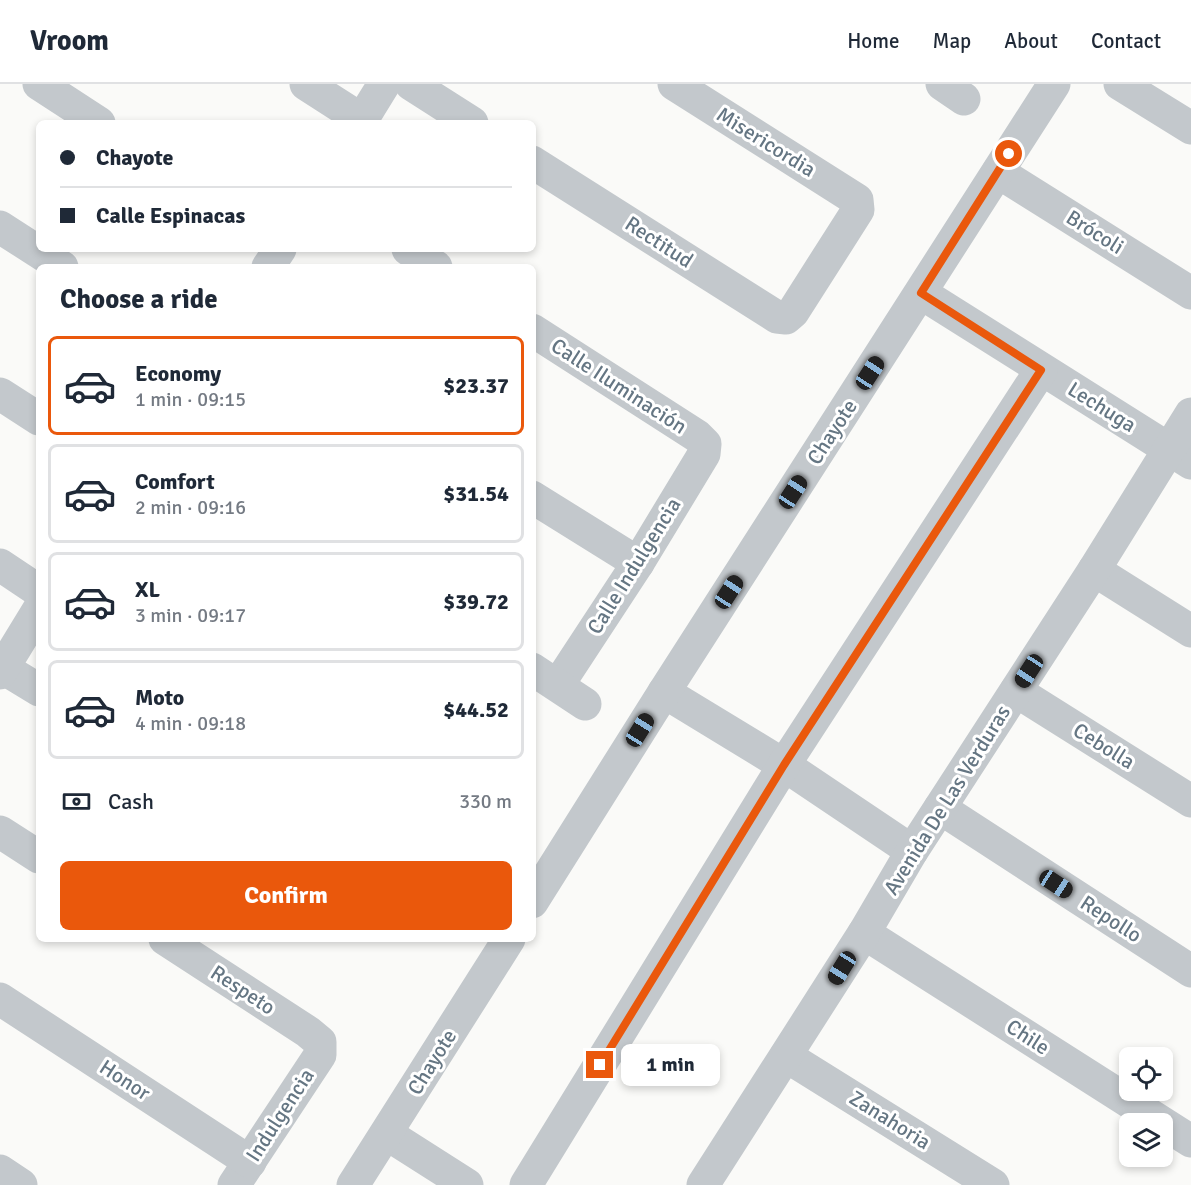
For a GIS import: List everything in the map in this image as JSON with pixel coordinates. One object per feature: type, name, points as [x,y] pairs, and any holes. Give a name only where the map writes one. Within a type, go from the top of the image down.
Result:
[{"type":"street","points":[[39,84],[94,120]]},
{"type":"street","points":[[306,84],[358,120]]},
{"type":"street","points":[[362,120],[384,84]]},
{"type":"street","points":[[411,84],[467,120]]},
{"type":"street","name":"Misericordia","points":[[674,84],[857,200],[858,210],[793,312],[786,318]]},
{"type":"street","name":"Chayote","points":[[536,896],[1054,84]]},
{"type":"street","points":[[1120,84],[1191,128]]},
{"type":"street","name":"Rectitud","points":[[536,165],[777,317],[786,318]]},
{"type":"street","name":"Brócoli","points":[[998,172],[1191,293]]},
{"type":"street","points":[[0,227],[36,250]]},
{"type":"street","points":[[39,252],[57,264]]},
{"type":"street","points":[[413,252],[431,264]]},
{"type":"street","name":"Lechuga","points":[[921,293],[1180,456]]},
{"type":"street","name":"Calle Iluminación","points":[[536,333],[697,436],[705,444]]},
{"type":"street","points":[[526,1185],[784,765],[1041,370]]},
{"type":"street","points":[[0,394],[36,417]]},
{"type":"street","name":"Avenida De Las Verduras","points":[[715,1181],[786,1056],[864,933],[912,851],[1094,570],[1180,456],[1191,414]]},
{"type":"street","name":"Calle Indulgencia","points":[[545,677],[638,563],[704,454],[705,444]]},
{"type":"street","points":[[536,499],[638,563]]},
{"type":"street","points":[[0,565],[36,589]]},
{"type":"street","points":[[1094,570],[1191,631]]},
{"type":"street","points":[[36,614],[2,670],[36,688]]},
{"type":"street","points":[[545,677],[585,704]]},
{"type":"street","name":"Cebolla","points":[[1016,691],[1191,801]]},
{"type":"street","points":[[664,692],[784,765],[912,851]]},
{"type":"street","name":"Repollo","points":[[940,808],[1191,971]]},
{"type":"street","points":[[0,832],[36,855]]},
{"type":"street","name":"Chile","points":[[864,933],[1191,1141]]},
{"type":"street","name":"Respeto","points":[[170,942],[320,1042]]},
{"type":"street","name":"Chayote","points":[[353,1185],[507,942]]},
{"type":"street","name":"Honor","points":[[0,999],[242,1173]]},
{"type":"street","name":"Indulgencia","points":[[242,1173],[320,1055],[320,1042]]},
{"type":"street","name":"Zanahoria","points":[[786,1056],[993,1185]]},
{"type":"street","points":[[387,1134],[468,1185]]},
{"type":"street","points":[[0,1171],[21,1185]]},
{"type":"route","points":[[600,1065],[784,765],[1041,370],[921,293],[1009,154]]}]
